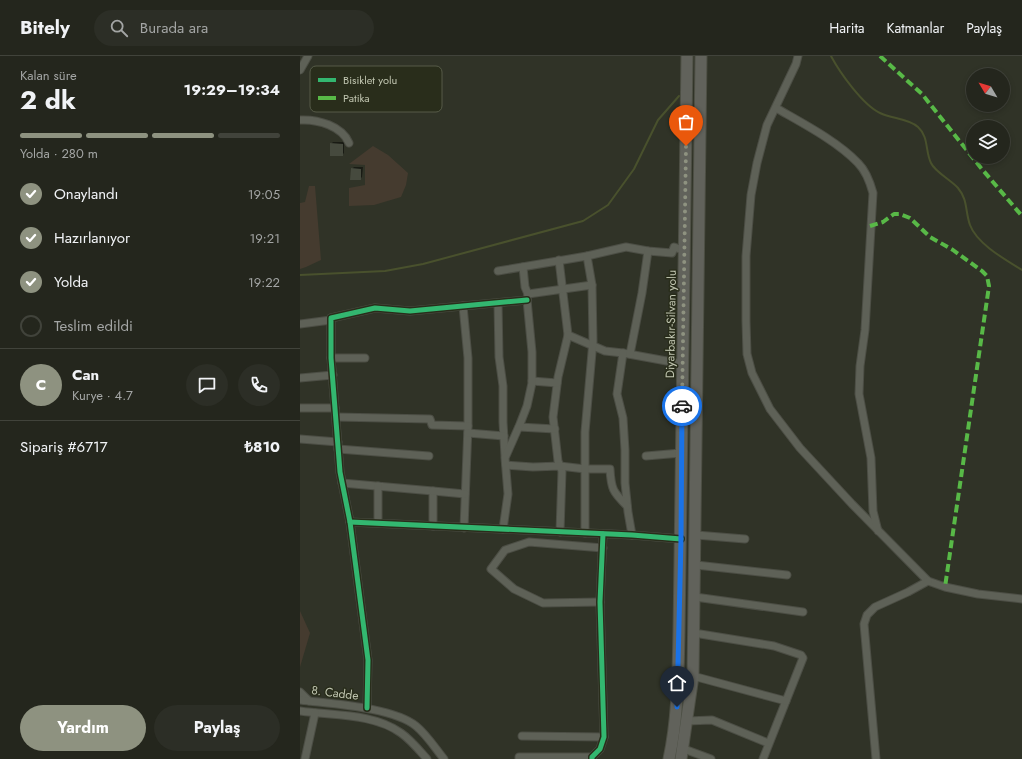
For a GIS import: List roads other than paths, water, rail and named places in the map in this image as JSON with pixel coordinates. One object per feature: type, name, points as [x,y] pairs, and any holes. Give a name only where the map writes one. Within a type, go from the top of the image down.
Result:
[{"type":"highway","name":"Diyarbakır-Silvan yolu","points":[[669,759],[677,707],[681,539],[687,56]]},
{"type":"highway","points":[[683,754],[693,676],[696,565],[701,56]]},
{"type":"street","points":[[300,70],[305,64],[308,56]]},
{"type":"street","points":[[798,56],[796,64],[767,126],[757,163],[751,195],[746,256],[747,354],[752,373],[770,409],[800,448],[878,532],[928,581],[945,587],[978,594],[1022,599]]},
{"type":"street","points":[[776,108],[842,149],[854,159],[868,178],[873,193],[865,330],[860,366],[859,394],[871,458],[873,511],[878,532]]},
{"type":"street","points":[[300,120],[329,125],[346,136],[349,143]]},
{"type":"street","points":[[498,271],[587,256],[626,246],[648,251],[672,253],[674,247],[685,251]]},
{"type":"street","points":[[632,535],[625,483],[626,450],[617,394],[642,293],[648,251]]},
{"type":"street","points":[[585,533],[585,432],[592,346],[592,285],[587,256]]},
{"type":"street","points":[[559,260],[568,335],[557,383],[553,417],[558,461],[562,471],[560,532]]},
{"type":"street","points":[[506,461],[527,406],[532,381],[532,352],[528,297],[525,287],[523,267]]},
{"type":"street","points":[[300,324],[331,320],[332,318],[375,308],[410,311],[498,303],[562,289],[592,285]]},
{"type":"street","points":[[498,303],[499,357],[508,494],[503,529]]},
{"type":"street","points":[[463,306],[468,358],[468,430],[464,528]]},
{"type":"street","points":[[331,320],[331,358],[342,483],[350,522],[368,660],[367,708]]},
{"type":"street","points":[[568,335],[605,352],[626,354],[683,364]]},
{"type":"street","points":[[331,358],[365,358]]},
{"type":"street","points":[[300,378],[333,375]]},
{"type":"street","points":[[532,381],[557,383]]},
{"type":"street","points":[[300,408],[335,408]]},
{"type":"street","points":[[336,417],[430,419],[432,425],[504,436]]},
{"type":"street","points":[[519,427],[554,429]]},
{"type":"street","points":[[300,439],[430,456]]},
{"type":"street","points":[[646,456],[681,453]]},
{"type":"street","points":[[506,461],[533,467],[560,466],[585,469],[610,469],[610,484],[614,493],[627,506]]},
{"type":"street","points":[[342,483],[465,494]]},
{"type":"street","points":[[378,486],[378,523]]},
{"type":"street","points":[[432,491],[433,526]]},
{"type":"street","points":[[350,522],[632,535],[681,539]]},
{"type":"street","points":[[519,759],[519,756],[592,758],[600,750],[604,737],[600,602],[604,534]]},
{"type":"street","points":[[696,535],[745,539]]},
{"type":"street","points":[[600,602],[543,603],[514,589],[490,569],[505,550],[529,542],[603,548]]},
{"type":"street","points":[[696,565],[787,575]]},
{"type":"street","points":[[876,759],[864,624],[867,614],[875,607],[928,581]]},
{"type":"street","points":[[695,598],[803,612]]},
{"type":"street","points":[[694,634],[774,646],[801,655],[803,658],[768,743],[763,759]]},
{"type":"street","points":[[693,676],[786,701]]},
{"type":"street","points":[[300,692],[310,701]]},
{"type":"street","name":"8. Cadde","points":[[300,700],[367,708],[400,718],[414,725],[423,733],[444,759]]},
{"type":"street","name":"8. Cadde","points":[[300,711],[363,718],[386,725],[402,733],[424,758]]},
{"type":"street","points":[[305,759],[315,713]]},
{"type":"street","points":[[688,722],[712,720],[768,743]]},
{"type":"street","points":[[522,736],[604,737]]},
{"type":"street","points":[[683,754],[711,759]]},
{"type":"waterway","points":[[831,56],[852,88],[873,109],[885,115],[905,120],[918,127],[924,135],[931,163],[939,173],[955,185],[961,192],[965,201],[968,220],[979,239],[993,251],[1022,270]]},
{"type":"waterway","points":[[300,275],[385,271],[423,264],[583,221],[608,205],[634,169],[658,120],[679,96]]}]
